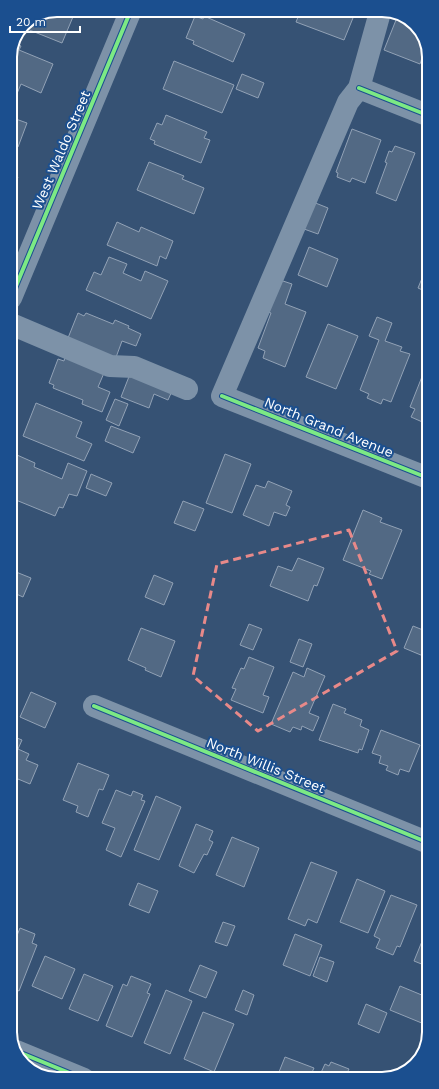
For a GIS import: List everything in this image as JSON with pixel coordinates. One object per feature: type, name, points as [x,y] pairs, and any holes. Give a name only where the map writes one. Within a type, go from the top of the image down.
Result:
[{"type":"street","name":"West Waldo Street","points":[[17,284],[128,17]]},
{"type":"street","points":[[379,17],[359,88],[422,114]]},
{"type":"street","name":"North Grand Avenue","points":[[359,88],[348,102],[222,396],[422,476]]},
{"type":"street","points":[[17,327],[110,366],[134,367],[186,388]]},
{"type":"street","name":"North Willis Street","points":[[94,706],[422,841]]},
{"type":"street","points":[[24,1054],[67,1072]]},
{"type":"highlighted area","points":[[349,530],[397,651],[258,731],[193,676],[217,564]]},
{"type":"building","points":[[73,17],[62,43],[28,30],[37,22],[44,19]]},
{"type":"building","points":[[195,17],[203,19],[204,17],[206,17],[245,34],[233,62],[193,44],[194,41],[186,38]]},
{"type":"building","points":[[298,17],[353,17],[344,40],[296,22]]},
{"type":"building","points":[[396,20],[402,22],[414,33],[420,44],[422,58],[420,64],[384,50]]},
{"type":"building","points":[[19,45],[21,46],[19,50],[53,64],[41,93],[21,84],[17,94],[17,55]]},
{"type":"building","points":[[174,61],[234,85],[222,113],[163,89]]},
{"type":"building","points":[[242,74],[264,83],[258,98],[236,89]]},
{"type":"building","points":[[166,115],[207,132],[204,138],[210,140],[201,163],[154,144],[155,141],[150,139],[157,123],[162,125]]},
{"type":"building","points":[[17,119],[27,123],[17,147]]},
{"type":"building","points":[[352,129],[381,140],[365,183],[352,178],[350,182],[337,177],[338,173],[336,172]]},
{"type":"building","points":[[395,146],[415,153],[396,201],[376,193],[387,163],[385,162],[389,151],[392,152]]},
{"type":"building","points":[[149,162],[184,176],[182,179],[204,188],[194,214],[137,190]]},
{"type":"building","points":[[313,202],[328,208],[318,234],[304,229]]},
{"type":"building","points":[[117,222],[139,232],[141,227],[173,241],[166,259],[160,256],[157,266],[107,245]]},
{"type":"building","points":[[309,247],[338,259],[327,287],[298,275]]},
{"type":"building","points":[[109,257],[127,264],[123,273],[141,281],[145,271],[168,281],[151,319],[86,290],[94,272],[101,275]]},
{"type":"building","points":[[274,278],[292,284],[285,304],[306,312],[285,367],[263,358],[265,351],[258,348],[271,313],[266,311]]},
{"type":"building","points":[[422,278],[422,290],[418,288]]},
{"type":"building","points":[[78,313],[84,316],[86,313],[113,324],[115,320],[129,326],[128,328],[141,334],[136,346],[122,341],[115,360],[68,338]]},
{"type":"building","points":[[377,317],[392,323],[385,341],[402,347],[400,351],[410,354],[391,402],[383,399],[381,404],[367,398],[369,394],[360,390],[379,340],[369,336]]},
{"type":"building","points":[[328,324],[358,336],[336,389],[306,377]]},
{"type":"building","points":[[65,357],[104,373],[98,387],[110,392],[102,412],[82,404],[83,400],[53,388],[54,385],[49,383],[58,359],[64,361]]},
{"type":"building","points":[[130,374],[172,391],[168,400],[154,394],[149,408],[121,397]]},
{"type":"building","points":[[422,377],[422,422],[411,417],[415,409],[410,407]]},
{"type":"building","points":[[115,399],[128,404],[119,426],[106,420]]},
{"type":"building","points":[[36,403],[82,422],[76,437],[92,444],[84,461],[23,436]]},
{"type":"building","points":[[111,426],[140,437],[133,453],[105,441]]},
{"type":"building","points":[[225,454],[251,464],[232,513],[206,503]]},
{"type":"building","points":[[17,455],[35,463],[34,467],[62,479],[68,463],[87,471],[77,496],[69,494],[63,508],[59,507],[55,516],[17,500]]},
{"type":"building","points":[[91,474],[112,483],[106,496],[86,488]]},
{"type":"building","points":[[268,481],[292,491],[286,505],[290,507],[286,516],[274,512],[269,526],[243,515],[256,485],[265,488]]},
{"type":"building","points":[[183,501],[204,509],[195,531],[174,523]]},
{"type":"building","points":[[363,510],[382,518],[380,522],[402,530],[382,579],[369,574],[371,571],[343,560]]},
{"type":"building","points":[[298,558],[324,568],[317,586],[314,585],[308,601],[270,586],[278,566],[292,571]]},
{"type":"building","points":[[17,572],[31,578],[23,597],[17,594]]},
{"type":"building","points":[[154,575],[173,583],[164,605],[145,597]]},
{"type":"building","points":[[249,624],[262,629],[253,650],[240,645]]},
{"type":"building","points":[[413,626],[422,630],[422,656],[404,648]]},
{"type":"building","points":[[141,628],[175,641],[161,677],[128,660]]},
{"type":"building","points":[[299,639],[312,644],[303,667],[290,662]]},
{"type":"building","points":[[249,657],[274,667],[263,695],[269,697],[263,713],[231,700],[236,689],[232,688],[241,668],[244,669]]},
{"type":"building","points":[[307,668],[325,676],[309,713],[319,717],[313,731],[302,726],[301,730],[293,727],[290,732],[271,724],[293,672],[304,677]]},
{"type":"building","points":[[31,692],[56,703],[45,728],[20,717]]},
{"type":"building","points":[[333,704],[346,709],[344,713],[362,720],[360,726],[369,730],[362,750],[359,749],[358,753],[319,740]]},
{"type":"building","points":[[381,730],[420,745],[409,772],[400,769],[398,775],[386,770],[388,766],[379,763],[381,756],[372,753]]},
{"type":"building","points":[[17,738],[22,740],[18,749],[29,754],[26,760],[38,765],[30,784],[18,779],[17,782]]},
{"type":"building","points":[[78,763],[109,775],[103,790],[99,789],[88,817],[76,812],[78,806],[63,800]]},
{"type":"building","points":[[116,790],[131,796],[133,791],[143,795],[141,800],[145,801],[121,857],[106,850],[115,828],[102,823]]},
{"type":"building","points":[[156,796],[181,807],[159,860],[134,850]]},
{"type":"building","points":[[196,824],[213,831],[209,840],[213,842],[207,855],[204,854],[194,873],[179,866]]},
{"type":"building","points":[[232,837],[259,848],[244,887],[216,875]]},
{"type":"building","points":[[311,862],[337,872],[317,923],[308,919],[305,926],[288,919]]},
{"type":"building","points":[[357,879],[385,891],[368,933],[340,922]]},
{"type":"building","points":[[138,883],[158,891],[149,913],[129,905]]},
{"type":"building","points":[[391,895],[417,905],[400,947],[397,946],[393,955],[376,948],[380,939],[374,936]]},
{"type":"building","points":[[223,922],[235,926],[227,946],[215,942]]},
{"type":"building","points":[[20,928],[35,934],[32,943],[37,945],[19,991],[17,990],[17,936]]},
{"type":"building","points":[[295,934],[322,945],[310,976],[283,965]]},
{"type":"building","points":[[422,941],[422,964],[414,961]]},
{"type":"building","points":[[45,956],[75,969],[62,999],[32,986]]},
{"type":"building","points":[[320,957],[334,962],[327,982],[313,976]]},
{"type":"building","points":[[200,965],[217,972],[206,998],[189,991]]},
{"type":"building","points":[[84,974],[113,986],[98,1021],[69,1009]]},
{"type":"building","points":[[131,976],[151,984],[147,993],[150,994],[132,1037],[106,1026],[123,984],[127,986]]},
{"type":"building","points":[[400,986],[422,995],[422,1023],[390,1010]]},
{"type":"building","points":[[166,990],[192,1001],[170,1054],[144,1043]]},
{"type":"building","points":[[243,990],[254,995],[247,1015],[235,1010]]},
{"type":"building","points":[[366,1004],[387,1013],[379,1033],[358,1024]]},
{"type":"building","points":[[203,1012],[234,1024],[214,1072],[184,1059]]},
{"type":"building","points":[[285,1057],[314,1068],[312,1072],[279,1072]]},
{"type":"building","points":[[331,1062],[349,1069],[348,1072],[321,1072],[325,1064],[329,1066]]},
{"type":"cycle path","points":[[17,284],[128,17]]},
{"type":"cycle path","points":[[359,88],[422,113]]},
{"type":"cycle path","points":[[222,396],[422,476]]},
{"type":"cycle path","points":[[94,706],[422,840]]},
{"type":"cycle path","points":[[24,1054],[67,1072]]}]
